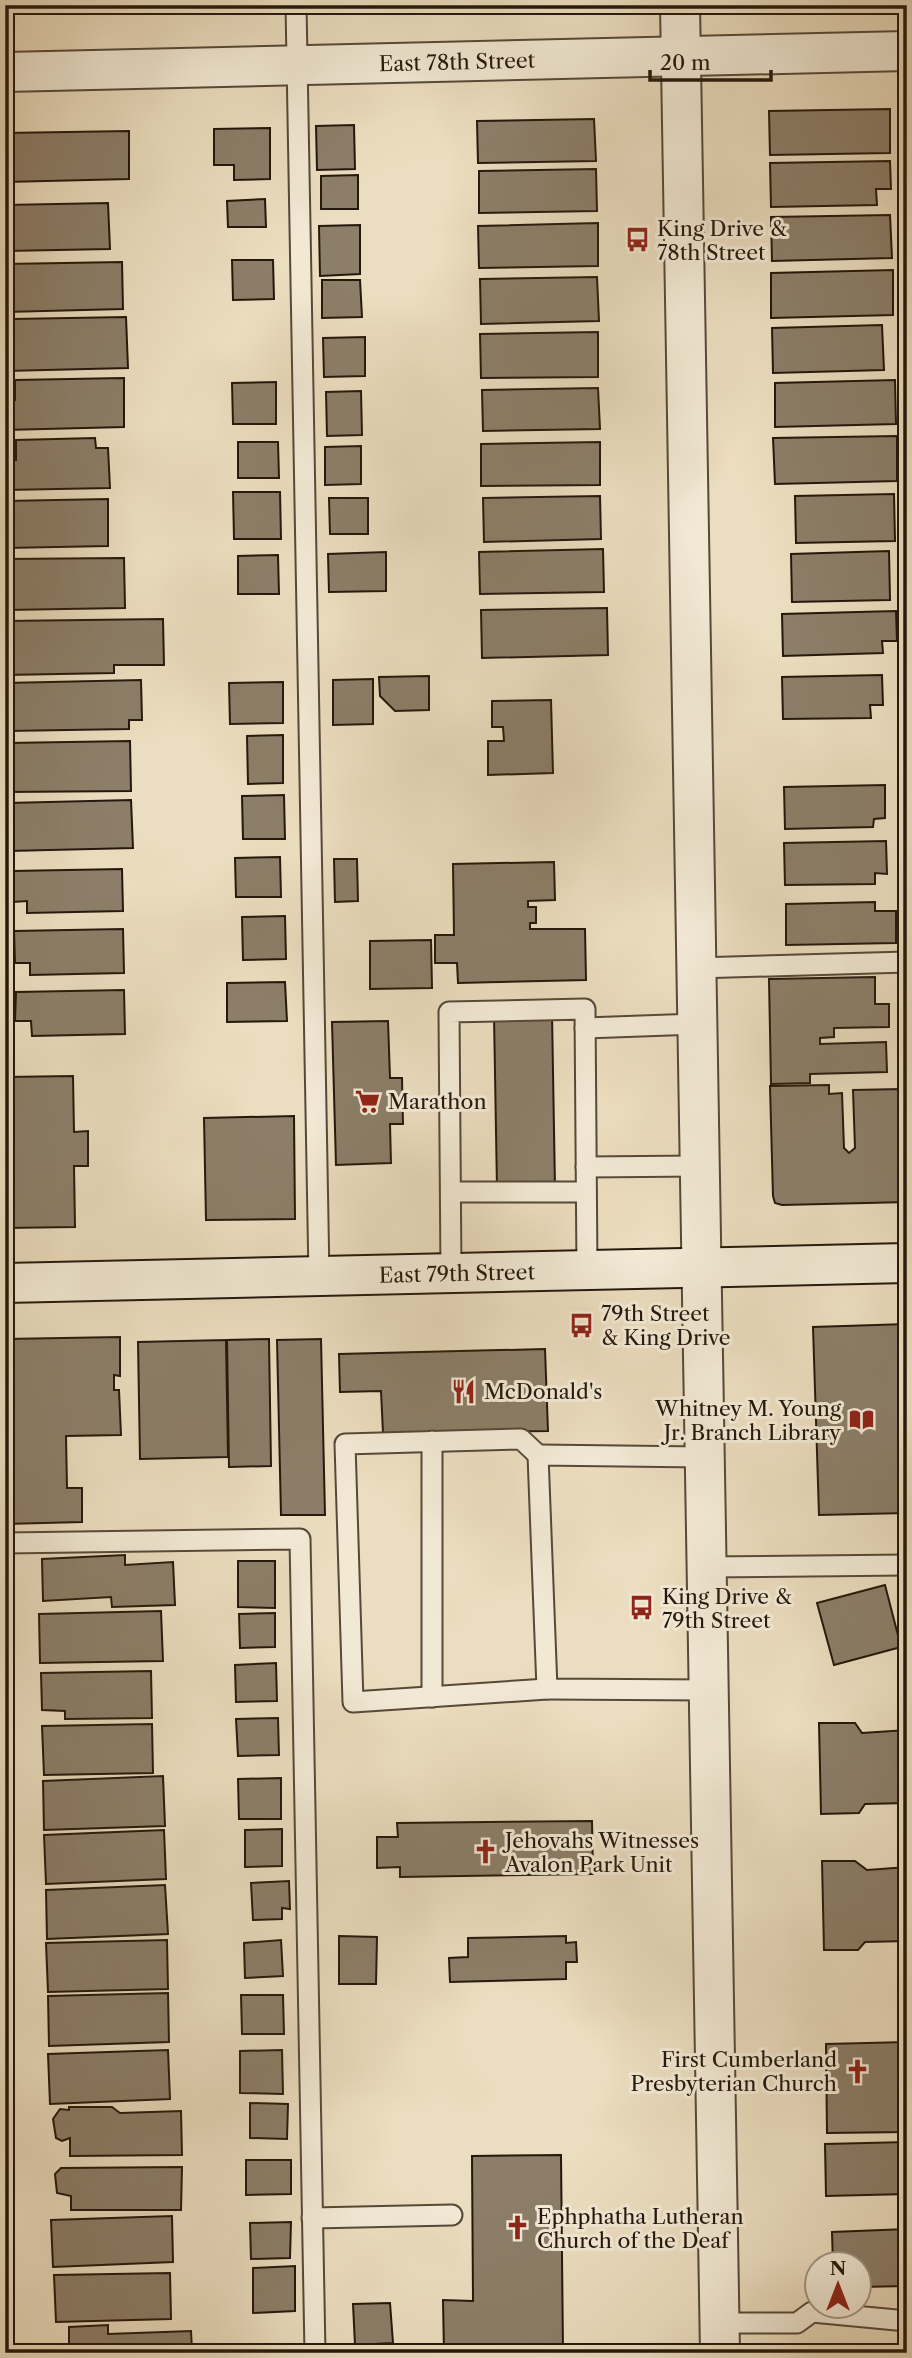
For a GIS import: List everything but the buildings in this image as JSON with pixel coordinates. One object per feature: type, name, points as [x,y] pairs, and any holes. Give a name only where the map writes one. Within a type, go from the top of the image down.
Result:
[{"type":"street","points":[[680,5],[720,2338]]},
{"type":"street","name":"East 78th Street","points":[[5,72],[907,51]]},
{"type":"street","name":"East 79th Street","points":[[5,1283],[907,1263]]},
{"type":"lane","points":[[296,5],[319,1276]]},
{"type":"lane","points":[[696,968],[907,962]]},
{"type":"lane","points":[[451,1274],[449,1012],[585,1009],[587,1270]]},
{"type":"lane","points":[[585,1028],[697,1024]]},
{"type":"lane","points":[[586,1167],[699,1166]]},
{"type":"lane","points":[[451,1192],[586,1192]]},
{"type":"lane","points":[[703,1458],[538,1455],[521,1439],[345,1444],[353,1702],[547,1689],[708,1690]]},
{"type":"lane","points":[[432,1441],[432,1697]]},
{"type":"lane","points":[[538,1455],[547,1689]]},
{"type":"lane","points":[[5,1543],[300,1539],[315,2353]]},
{"type":"lane","points":[[706,1567],[907,1565]]},
{"type":"lane","points":[[312,2218],[452,2215]]},
{"type":"lane","points":[[720,2338],[797,2323],[812,2312],[907,2321]]},
{"type":"place","name":"King Drive & 78th Street","points":[[637,240]]},
{"type":"place","name":"Marathon","points":[[368,1101]]},
{"type":"place","name":"79th Street & King Drive","points":[[581,1325]]},
{"type":"place","name":"McDonald's","points":[[464,1391]]},
{"type":"place","name":"Whitney M. Young Jr. Branch Library","points":[[861,1420]]},
{"type":"place","name":"King Drive & 79th Street","points":[[642,1608]]},
{"type":"place","name":"Jehovahs Witnesses Avalon Park Unit","points":[[485,1852]]},
{"type":"place","name":"First Cumberland Presbyterian Church","points":[[857,2071]]},
{"type":"place","name":"Ephphatha Lutheran Church of the Deaf","points":[[517,2228]]}]
